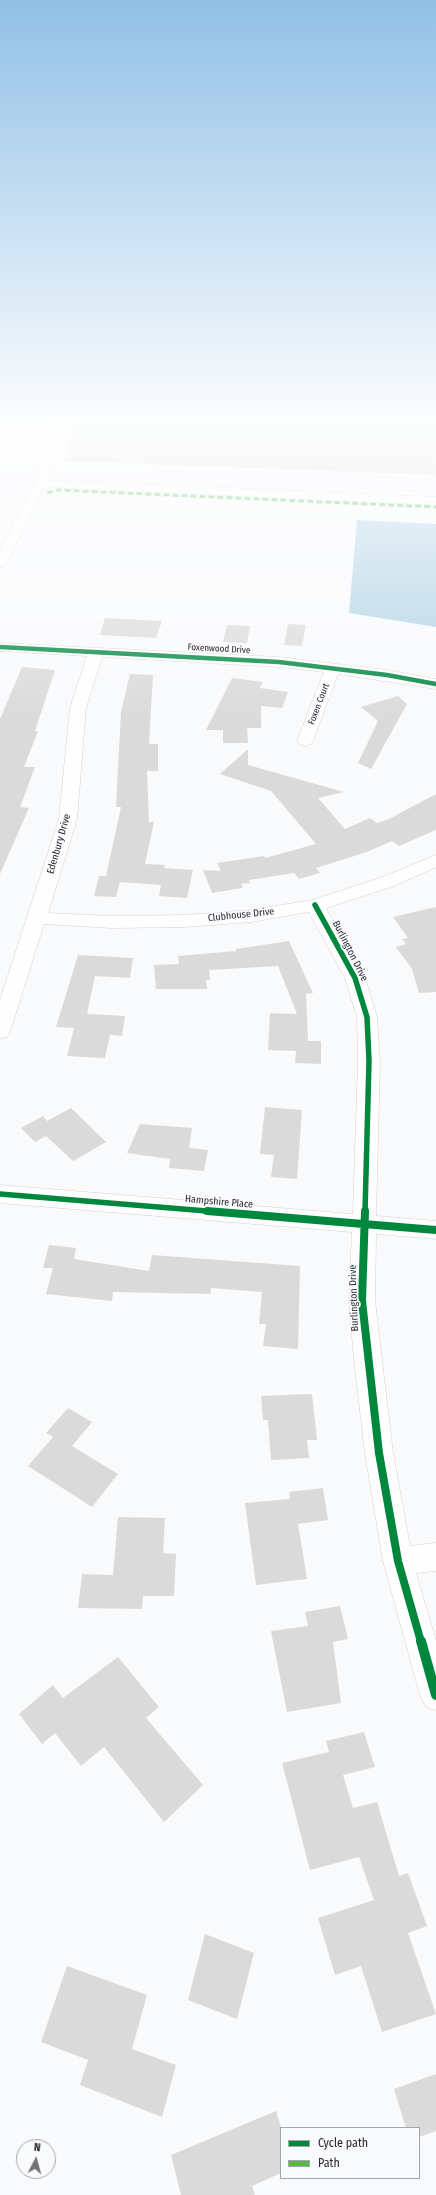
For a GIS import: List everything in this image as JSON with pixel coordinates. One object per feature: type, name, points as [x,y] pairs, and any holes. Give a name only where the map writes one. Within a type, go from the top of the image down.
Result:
[{"type":"street","points":[[0,563],[21,519]]},
{"type":"street","name":"Foxenwood Drive","points":[[0,646],[272,661],[387,675],[436,684]]},
{"type":"street","name":"Edenbury Drive","points":[[0,1032],[68,819],[72,790],[74,736],[78,708],[96,652]]},
{"type":"street","name":"Foxen Court","points":[[305,741],[333,668]]},
{"type":"street","name":"Clubhouse Drive","points":[[37,918],[112,922],[185,921],[251,916],[315,905],[387,882],[436,860]]},
{"type":"street","name":"Burlington Drive","points":[[315,905],[355,978],[367,1017],[369,1061],[362,1301],[367,1359],[378,1453],[398,1561],[436,1695]]},
{"type":"street","name":"Hampshire Place","points":[[0,1194],[436,1230]]},
{"type":"street","points":[[398,1561],[436,1557]]},
{"type":"water","points":[[357,520],[436,524],[436,627],[349,613]]},
{"type":"building","points":[[105,618],[162,621],[156,638],[100,635]]},
{"type":"building","points":[[288,624],[306,625],[302,646],[284,645]]},
{"type":"building","points":[[227,625],[250,626],[247,643],[223,642]]},
{"type":"building","points":[[22,667],[55,670],[35,731],[38,731],[24,767],[35,767],[20,807],[29,808],[0,874],[0,719]]},
{"type":"building","points":[[130,674],[153,675],[149,744],[158,744],[158,771],[147,771],[149,822],[154,822],[145,864],[165,865],[164,868],[193,870],[187,898],[159,896],[161,885],[120,882],[116,897],[94,896],[99,876],[106,876],[121,807],[116,807],[121,712]]},
{"type":"building","points":[[232,678],[263,682],[260,688],[288,692],[282,708],[261,706],[261,728],[247,728],[248,743],[223,743],[223,730],[206,730]]},
{"type":"building","points":[[398,696],[407,704],[371,769],[358,763],[378,721],[361,707]]},
{"type":"building","points":[[248,749],[248,765],[344,792],[318,798],[345,829],[370,818],[377,823],[389,819],[436,794],[436,830],[399,846],[392,841],[367,852],[316,868],[320,873],[299,879],[294,873],[249,880],[250,883],[241,884],[243,888],[212,893],[203,870],[221,871],[217,863],[264,856],[265,858],[316,844],[271,791],[220,774]]},
{"type":"building","points":[[436,907],[436,992],[419,993],[412,969],[396,947],[406,944],[402,939],[408,938],[393,917]]},
{"type":"building","points":[[289,941],[313,993],[306,994],[308,1041],[321,1041],[321,1064],[295,1063],[296,1051],[268,1050],[270,1013],[297,1014],[278,966],[209,970],[210,980],[206,980],[207,989],[156,989],[154,965],[179,964],[178,956],[236,951],[236,949]]},
{"type":"building","points":[[78,955],[133,958],[130,978],[95,976],[87,1014],[125,1016],[122,1036],[110,1035],[105,1058],[67,1056],[74,1028],[56,1027]]},
{"type":"building","points":[[265,1107],[302,1110],[297,1179],[271,1177],[274,1155],[260,1154]]},
{"type":"building","points":[[71,1108],[106,1142],[73,1161],[46,1136],[35,1142],[21,1128],[43,1116],[47,1121]]},
{"type":"building","points":[[140,1124],[192,1128],[189,1148],[208,1150],[204,1171],[169,1168],[170,1159],[127,1153]]},
{"type":"building","points":[[49,1245],[76,1248],[74,1259],[149,1271],[152,1255],[300,1266],[298,1349],[263,1346],[266,1324],[259,1324],[262,1292],[211,1288],[210,1294],[113,1292],[112,1301],[46,1294],[53,1268],[43,1268]]},
{"type":"building","points":[[312,1394],[317,1440],[307,1440],[309,1458],[271,1460],[268,1420],[263,1420],[261,1396]]},
{"type":"building","points":[[68,1408],[92,1422],[72,1446],[118,1474],[92,1507],[28,1466],[53,1437],[46,1433]]},
{"type":"building","points":[[323,1488],[328,1520],[298,1524],[307,1579],[256,1585],[245,1503],[290,1499],[289,1492]]},
{"type":"building","points":[[118,1517],[165,1518],[163,1553],[176,1554],[174,1596],[143,1596],[142,1609],[78,1608],[82,1574],[113,1575]]},
{"type":"building","points":[[340,1606],[348,1639],[333,1642],[341,1703],[287,1712],[271,1631],[308,1626],[305,1612]]},
{"type":"building","points":[[118,1657],[159,1707],[146,1718],[203,1785],[164,1822],[104,1747],[81,1766],[55,1733],[42,1744],[19,1714],[53,1685],[63,1698]]},
{"type":"building","points":[[364,1732],[375,1767],[343,1775],[353,1808],[377,1802],[399,1876],[408,1873],[427,1926],[408,1933],[436,2014],[382,2032],[361,1966],[335,1975],[318,1918],[374,1900],[359,1857],[310,1870],[282,1763],[329,1752],[326,1741]]},
{"type":"building","points":[[205,1934],[254,1953],[237,2019],[188,2000]]},
{"type":"building","points":[[67,1966],[147,1995],[132,2049],[176,2065],[162,2117],[80,2085],[88,2060],[41,2042]]},
{"type":"building","points":[[436,2074],[436,2131],[420,2137],[420,2127],[406,2127],[394,2089]]},
{"type":"building","points":[[276,2111],[281,2127],[280,2173],[252,2186],[255,2195],[181,2195],[171,2155]]},
{"type":"cycle path","points":[[0,647],[279,662],[387,675],[436,684]]},
{"type":"cycle path","points":[[315,905],[355,978],[367,1017],[369,1061],[362,1301],[367,1359],[379,1453],[398,1561],[436,1695]]},
{"type":"cycle path","points":[[0,1194],[436,1230]]}]
